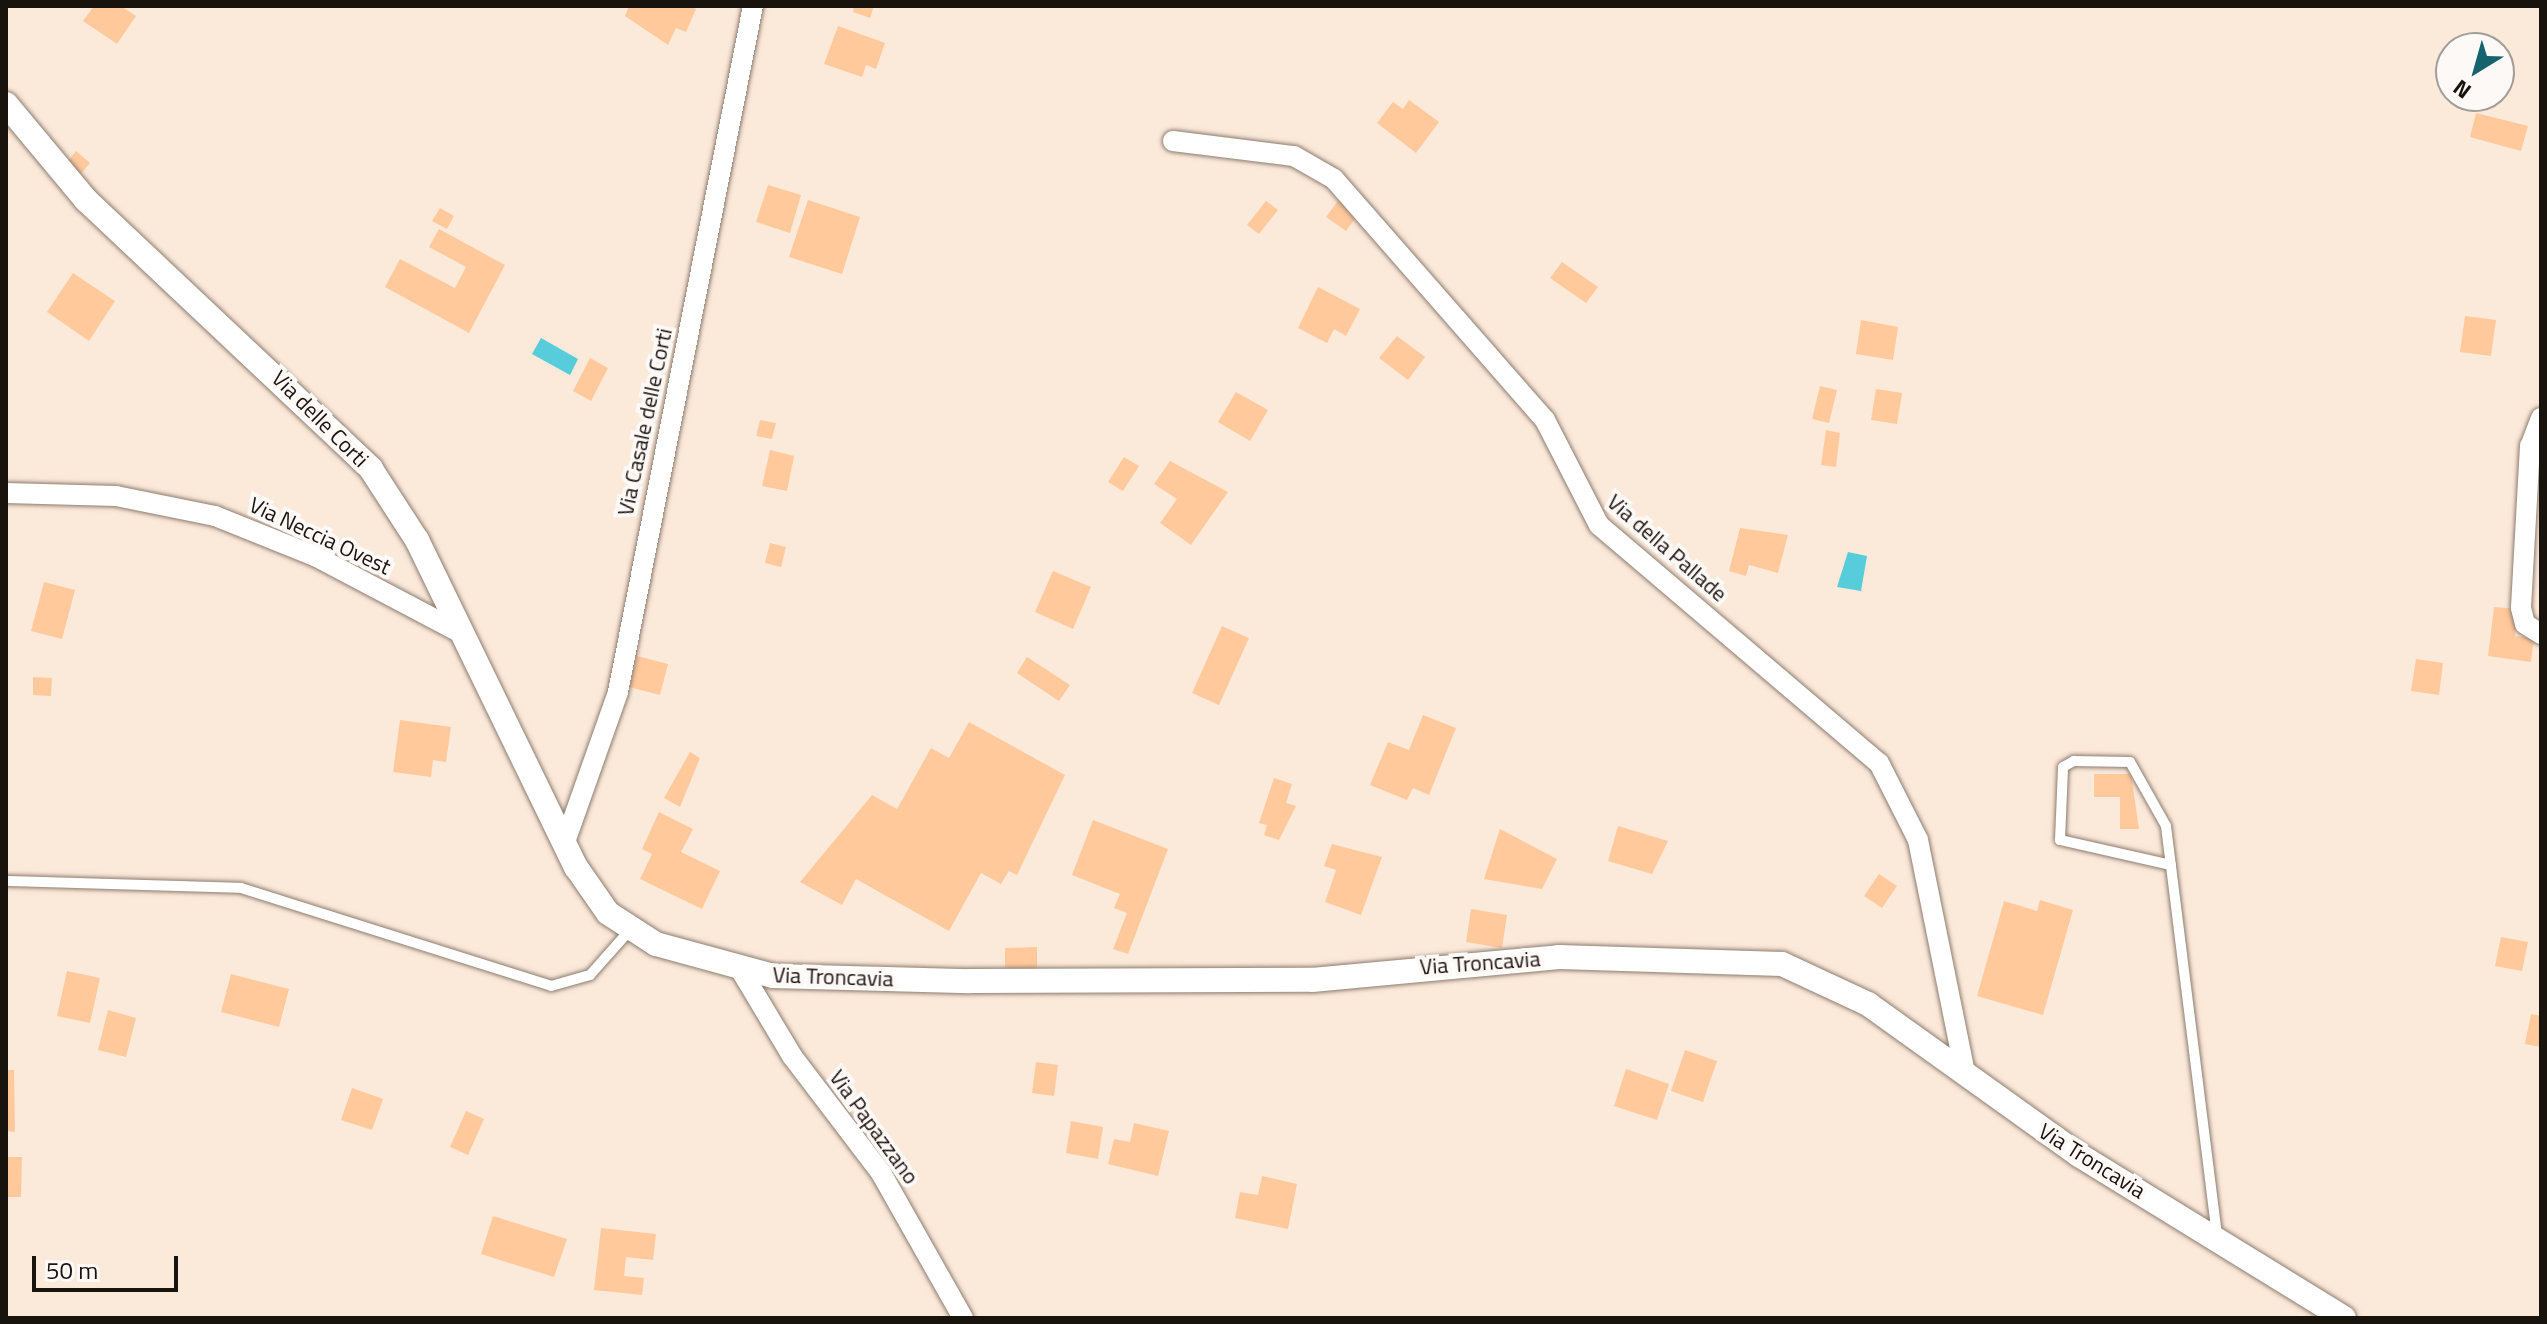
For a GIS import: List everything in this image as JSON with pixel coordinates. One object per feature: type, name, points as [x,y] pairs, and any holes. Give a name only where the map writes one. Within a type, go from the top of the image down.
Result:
[{"type":"street","name":"Via Casale delle Corti","points":[[565,842],[618,692],[753,6]]},
{"type":"street","name":"Via delle Corti","points":[[6,104],[86,200],[352,447],[403,515],[565,842]]},
{"type":"street","name":"Via della Pallade","points":[[1173,141],[1294,156],[1334,179],[1455,325],[1540,413],[1599,525],[1879,763],[1918,840],[1965,1074]]},
{"type":"street","points":[[2541,418],[2530,446],[2521,608],[2525,624],[2541,634]]},
{"type":"street","name":"Via Neccia Ovest","points":[[6,493],[127,497],[215,516],[301,549],[463,634]]},
{"type":"street","name":"Via Troncavia","points":[[565,842],[608,913],[630,930],[740,969],[955,981],[1312,980],[1559,957],[1753,958],[1807,973],[1868,1004],[2086,1160],[2217,1234],[2344,1318]]},
{"type":"street","name":"Via Papazzano","points":[[740,969],[792,1056],[881,1173],[963,1318]]},
{"type":"lane","points":[[2171,865],[2060,840],[2063,767],[2074,761],[2135,765],[2166,826],[2171,865],[2217,1234]]},
{"type":"lane","points":[[6,881],[241,888],[551,986],[590,975],[630,930]]},
{"type":"water","points":[[541,338],[578,359],[570,375],[532,354]]},
{"type":"water","points":[[1848,552],[1867,556],[1861,591],[1837,587]]},
{"type":"building","points":[[94,6],[121,6],[136,16],[117,44],[83,21]]},
{"type":"building","points":[[629,6],[690,6],[696,9],[686,32],[676,28],[668,45],[625,16]]},
{"type":"building","points":[[854,6],[874,6],[870,18],[853,12]]},
{"type":"building","points":[[838,26],[885,43],[876,69],[866,65],[862,77],[824,64]]},
{"type":"building","points":[[1409,100],[1439,122],[1416,153],[1377,123],[1393,102],[1403,109]]},
{"type":"building","points":[[2476,113],[2528,126],[2521,151],[2470,137]]},
{"type":"building","points":[[76,151],[90,163],[78,177],[65,165]]},
{"type":"building","points":[[768,185],[801,195],[790,233],[756,222]]},
{"type":"building","points":[[1340,198],[1359,213],[1346,231],[1326,217]]},
{"type":"building","points":[[808,200],[860,217],[842,274],[789,257]]},
{"type":"building","points":[[1266,201],[1278,210],[1259,234],[1247,225]]},
{"type":"building","points":[[440,208],[454,216],[447,229],[432,221]]},
{"type":"building","points":[[439,229],[505,265],[469,333],[385,287],[400,259],[455,288],[466,267],[429,247]]},
{"type":"building","points":[[1562,262],[1598,287],[1586,303],[1550,278]]},
{"type":"building","points":[[73,273],[115,301],[89,341],[47,312]]},
{"type":"building","points":[[1318,287],[1360,309],[1346,336],[1334,329],[1327,343],[1298,328]]},
{"type":"building","points":[[2465,316],[2496,320],[2491,356],[2460,352]]},
{"type":"building","points":[[1861,320],[1898,327],[1893,360],[1856,354]]},
{"type":"building","points":[[1397,336],[1425,357],[1408,380],[1379,358]]},
{"type":"building","points":[[590,358],[608,368],[591,401],[573,391]]},
{"type":"building","points":[[1820,386],[1837,390],[1829,423],[1812,419]]},
{"type":"building","points":[[1876,389],[1902,393],[1897,424],[1871,420]]},
{"type":"building","points":[[1236,392],[1268,410],[1250,441],[1218,422]]},
{"type":"building","points":[[760,420],[776,423],[772,439],[756,436]]},
{"type":"building","points":[[1826,430],[1840,433],[1836,467],[1821,465]]},
{"type":"building","points":[[770,450],[794,456],[787,491],[762,486]]},
{"type":"building","points":[[1124,457],[1139,466],[1123,491],[1108,482]]},
{"type":"building","points":[[1170,461],[1228,492],[1191,545],[1160,523],[1177,499],[1154,484]]},
{"type":"building","points":[[1740,528],[1788,535],[1778,573],[1749,565],[1746,576],[1729,571]]},
{"type":"building","points":[[770,543],[786,547],[781,567],[765,563]]},
{"type":"building","points":[[1053,571],[1091,587],[1073,629],[1035,612]]},
{"type":"building","points":[[44,582],[75,590],[62,639],[31,631]]},
{"type":"building","points":[[2494,607],[2518,609],[2515,636],[2534,638],[2531,662],[2488,656]]},
{"type":"building","points":[[1222,626],[1249,638],[1219,705],[1192,693]]},
{"type":"building","points":[[637,656],[668,664],[660,695],[629,687]]},
{"type":"building","points":[[1027,657],[1070,685],[1059,701],[1017,673]]},
{"type":"building","points":[[2416,659],[2443,663],[2439,695],[2411,691]]},
{"type":"building","points":[[33,677],[52,678],[51,696],[33,695]]},
{"type":"building","points":[[1423,715],[1456,728],[1429,795],[1413,788],[1407,800],[1370,785],[1388,742],[1409,750]]},
{"type":"building","points":[[400,720],[451,727],[446,762],[433,760],[431,777],[393,772]]},
{"type":"building","points":[[969,722],[1065,775],[1017,875],[1009,871],[1001,884],[981,873],[949,931],[856,879],[842,905],[800,882],[872,795],[897,809],[931,748],[949,758]]},
{"type":"building","points":[[690,752],[700,758],[680,807],[664,798]]},
{"type":"building","points":[[2094,774],[2131,774],[2139,829],[2120,829],[2120,797],[2094,797]]},
{"type":"building","points":[[1274,778],[1292,784],[1286,803],[1296,806],[1279,840],[1264,835],[1267,825],[1259,823]]},
{"type":"building","points":[[659,812],[693,829],[681,852],[720,871],[702,909],[640,879],[652,854],[642,849]]},
{"type":"building","points":[[1093,820],[1168,849],[1128,954],[1113,949],[1127,913],[1114,908],[1120,894],[1072,875]]},
{"type":"building","points":[[1618,826],[1668,841],[1652,874],[1608,861]]},
{"type":"building","points":[[1500,829],[1557,859],[1542,889],[1484,879]]},
{"type":"building","points":[[1332,844],[1382,857],[1361,915],[1325,902],[1336,870],[1324,866]]},
{"type":"building","points":[[1879,874],[1897,886],[1882,908],[1864,896]]},
{"type":"building","points":[[2040,900],[2073,910],[2043,1015],[1977,996],[2004,901],[2037,911]]},
{"type":"building","points":[[1471,909],[1507,915],[1502,948],[1466,942]]},
{"type":"building","points":[[2501,937],[2528,942],[2522,971],[2495,966]]},
{"type":"building","points":[[1037,947],[1037,973],[1005,973],[1005,948]]},
{"type":"building","points":[[67,971],[100,978],[90,1023],[57,1016]]},
{"type":"building","points":[[231,974],[289,989],[279,1027],[221,1012]]},
{"type":"building","points":[[108,1010],[136,1018],[126,1057],[98,1050]]},
{"type":"building","points":[[2531,1014],[2541,1016],[2541,1047],[2525,1044]]},
{"type":"building","points":[[1685,1050],[1717,1061],[1703,1102],[1671,1091]]},
{"type":"building","points":[[1036,1062],[1058,1065],[1054,1096],[1032,1093]]},
{"type":"building","points":[[1626,1069],[1669,1084],[1657,1120],[1614,1106]]},
{"type":"building","points":[[6,1070],[14,1070],[15,1132],[6,1131]]},
{"type":"building","points":[[352,1088],[383,1099],[372,1130],[341,1120]]},
{"type":"building","points":[[466,1111],[484,1119],[468,1155],[450,1147]]},
{"type":"building","points":[[1071,1121],[1103,1127],[1098,1159],[1066,1153]]},
{"type":"building","points":[[1134,1123],[1169,1131],[1158,1176],[1108,1164],[1114,1139],[1130,1142]]},
{"type":"building","points":[[6,1157],[22,1157],[21,1197],[6,1197]]},
{"type":"building","points":[[1262,1176],[1297,1184],[1288,1229],[1235,1218],[1240,1192],[1258,1195]]},
{"type":"building","points":[[493,1216],[567,1239],[554,1277],[481,1254]]},
{"type":"building","points":[[601,1228],[656,1234],[653,1260],[626,1257],[624,1276],[644,1278],[642,1295],[594,1290]]}]
